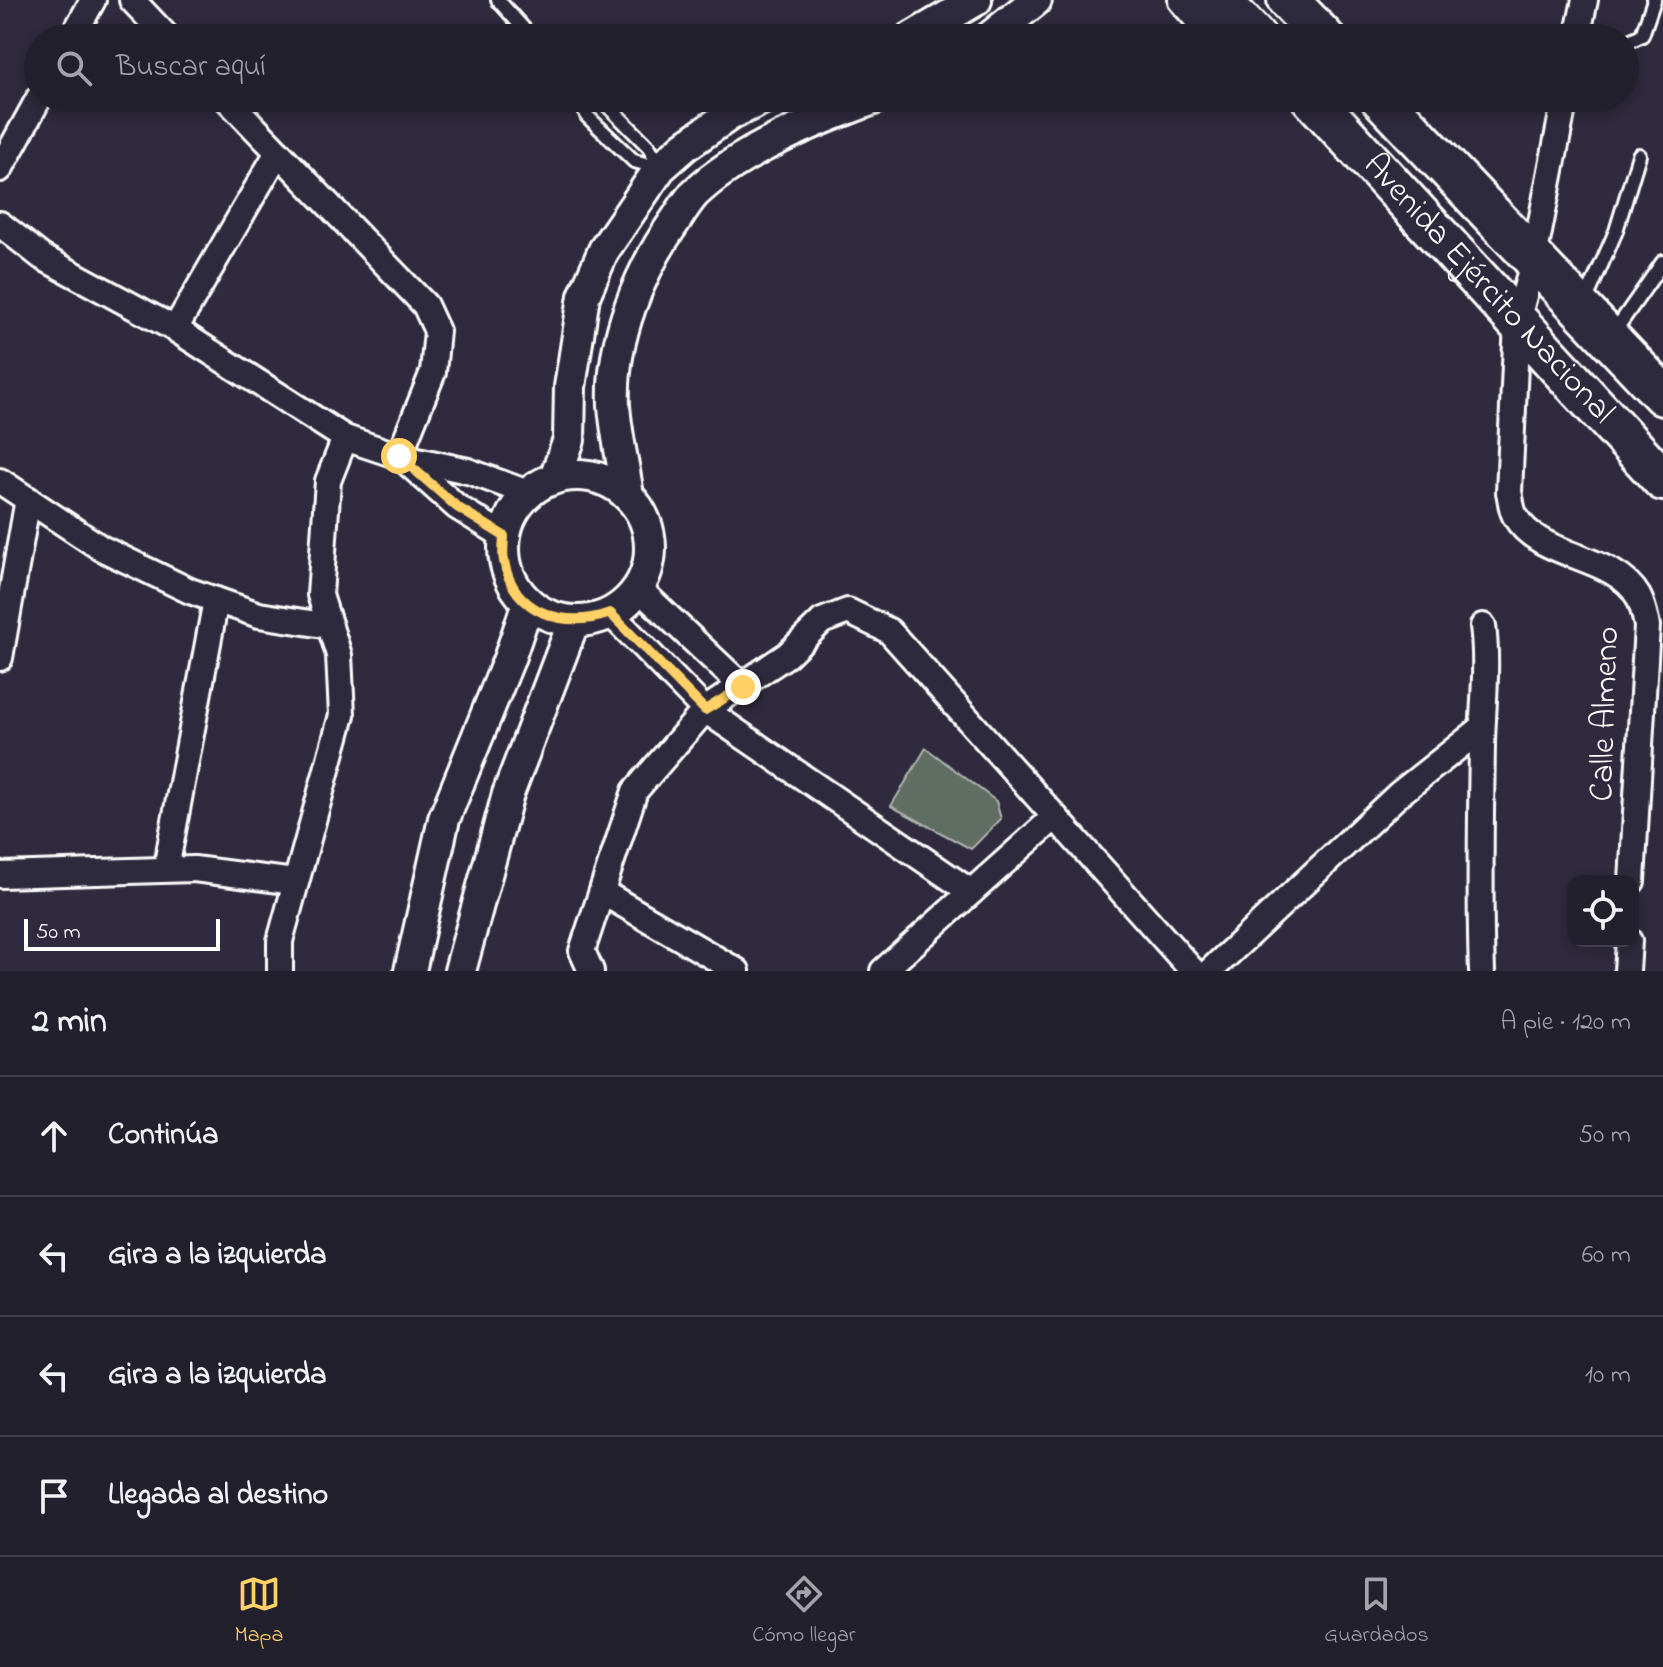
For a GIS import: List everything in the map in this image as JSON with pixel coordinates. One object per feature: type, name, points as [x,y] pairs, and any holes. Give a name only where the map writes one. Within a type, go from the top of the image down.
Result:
[{"type":"main road","points":[[1220,0],[1243,24]]},
{"type":"main road","points":[[1290,0],[1311,24]]},
{"type":"main road","name":"Avenida Ejército Nacional","points":[[1325,112],[1663,480]]},
{"type":"main road","name":"Avenida Ejército Nacional","points":[[1394,112],[1663,395]]},
{"type":"street","points":[[80,24],[93,0]]},
{"type":"street","points":[[132,0],[155,24]]},
{"type":"street","points":[[935,24],[976,0]]},
{"type":"street","points":[[1006,24],[1036,0]]},
{"type":"street","points":[[1184,0],[1205,24]]},
{"type":"street","points":[[1579,24],[1585,0]]},
{"type":"street","points":[[0,169],[31,112]]},
{"type":"street","points":[[239,112],[425,305],[437,331],[433,372],[399,456]]},
{"type":"street","points":[[555,478],[569,440],[570,387],[584,296],[604,250],[660,168],[685,146],[735,112]]},
{"type":"street","points":[[628,496],[614,404],[620,338],[637,284],[665,235],[694,194],[745,156],[838,112]]},
{"type":"street","name":"Calle Almeno","points":[[1562,112],[1534,258],[1517,322],[1509,492],[1513,514],[1523,527],[1542,541],[1625,581],[1637,594],[1647,626],[1632,875]]},
{"type":"street","points":[[175,329],[278,152]]},
{"type":"street","points":[[660,168],[694,194]]},
{"type":"street","points":[[0,224],[42,257],[175,329],[345,438],[399,456],[468,471],[528,493]]},
{"type":"street","points":[[280,971],[280,941],[342,715],[339,655],[320,595],[328,481],[345,438]]},
{"type":"street","points":[[399,456],[457,507],[504,536]]},
{"type":"street","points":[[574,475],[594,477],[612,484],[628,496],[643,516],[650,540],[648,565],[638,588],[626,602],[593,620],[574,621],[549,616],[528,603],[512,584],[504,560],[504,536],[512,513],[528,493],[555,478],[574,475]]},
{"type":"street","points":[[0,481],[101,548],[190,591],[259,615],[330,626]]},
{"type":"street","points":[[0,658],[28,499]]},
{"type":"street","points":[[638,588],[743,687]]},
{"type":"street","points":[[166,869],[216,600]]},
{"type":"street","points":[[410,971],[444,819],[509,659],[528,603]]},
{"type":"street","points":[[591,971],[582,951],[635,791],[705,710],[787,655],[822,621],[848,611],[889,631],[1193,971]]},
{"type":"street","points":[[610,613],[705,710],[971,892]]},
{"type":"street","points":[[460,971],[508,794],[574,621]]},
{"type":"street","points":[[1482,971],[1479,892],[1482,728],[1487,661],[1483,626]]},
{"type":"street","points":[[1210,971],[1399,794],[1482,728]]},
{"type":"street","points":[[883,971],[1055,817]]},
{"type":"street","points":[[0,875],[194,869],[295,882]]},
{"type":"street","points":[[602,892],[737,971]]},
{"type":"street","points":[[1627,971],[1629,947]]},
{"type":"lane","points":[[498,0],[519,24]]},
{"type":"lane","points":[[1639,36],[1654,0]]},
{"type":"lane","points":[[585,112],[634,161],[660,168]]},
{"type":"lane","points":[[614,112],[649,147],[660,168]]},
{"type":"lane","points":[[1582,309],[1616,231],[1639,155]]},
{"type":"lane","points":[[1610,338],[1663,262]]},
{"type":"green space","points":[[926,748],[996,801],[1001,819],[971,849],[891,806]]},
{"type":"route","points":[[399,456],[457,507],[504,536],[504,560],[512,584],[528,603],[549,616],[574,621],[593,620],[610,613],[705,710],[743,687]]}]
